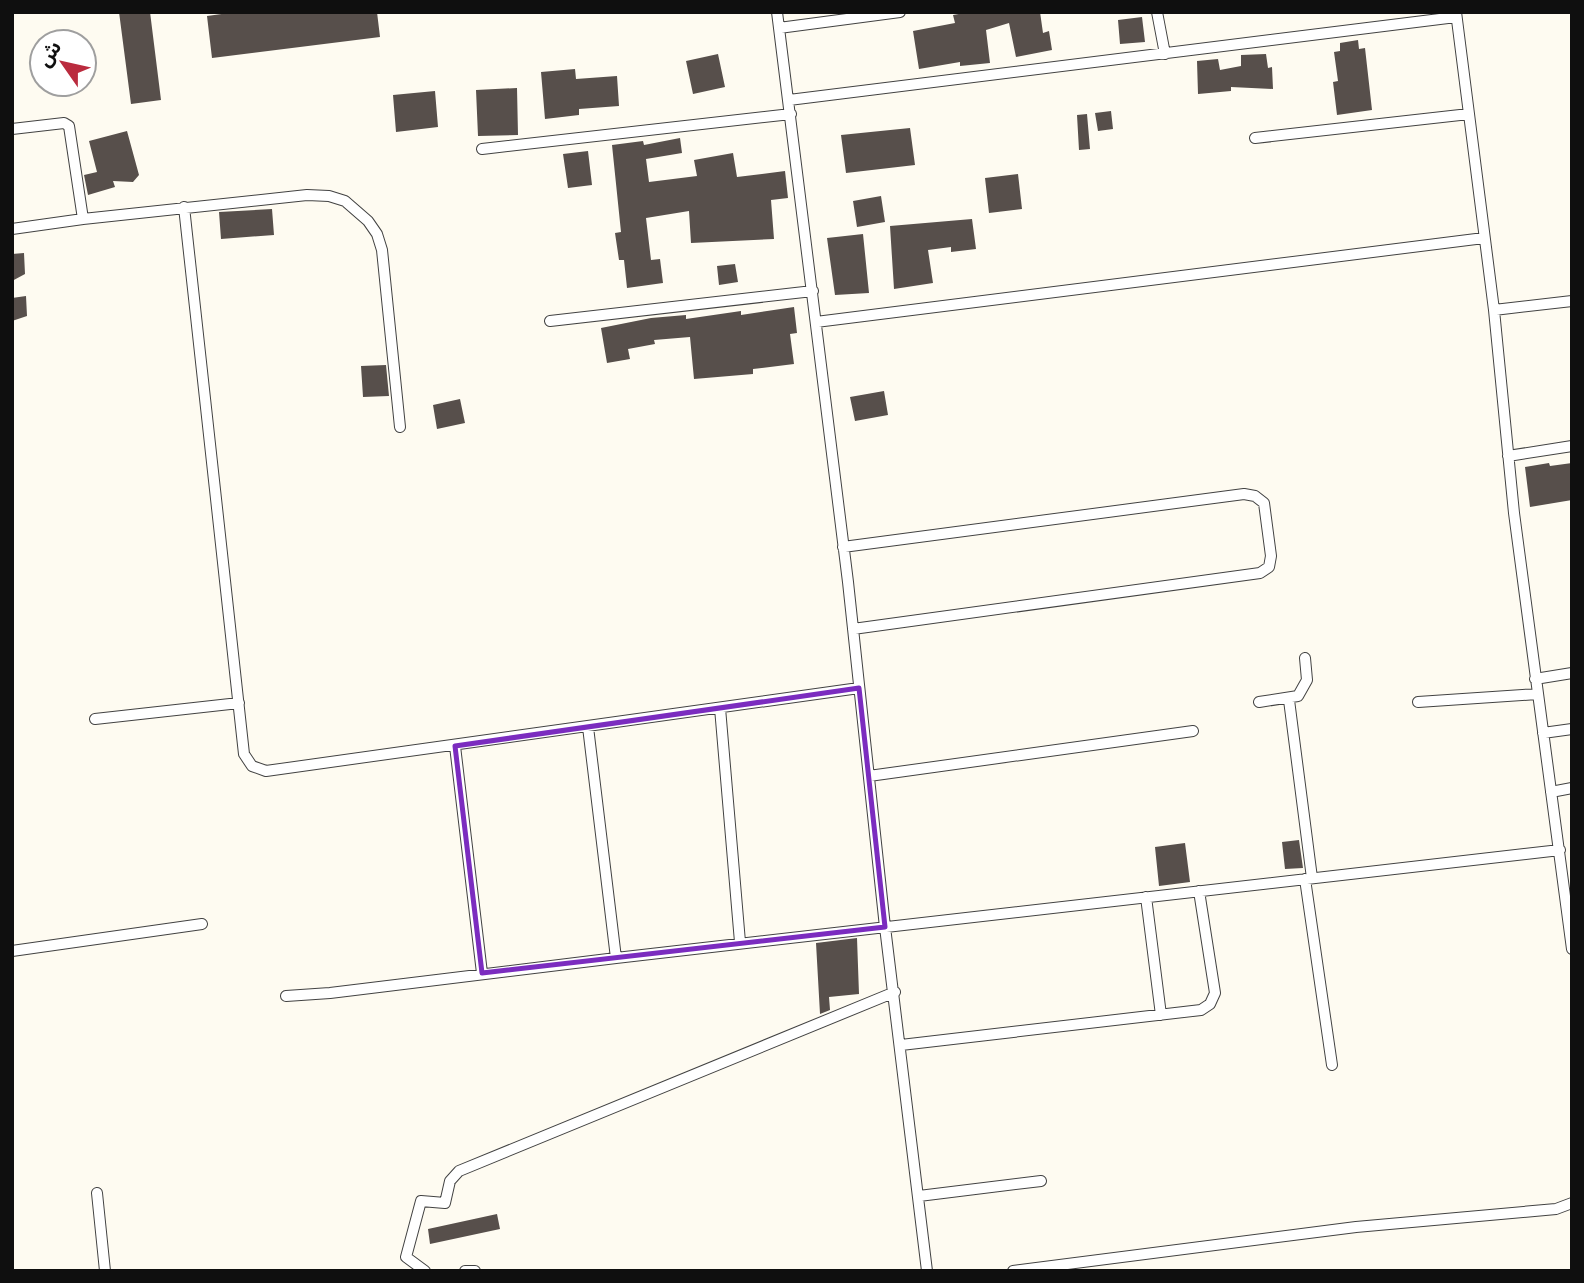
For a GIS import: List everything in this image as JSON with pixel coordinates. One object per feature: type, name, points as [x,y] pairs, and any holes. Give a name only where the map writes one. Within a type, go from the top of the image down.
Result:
[{"type":"street","points":[[777,12],[813,291],[927,1271]]},
{"type":"street","points":[[779,28],[900,12]]},
{"type":"street","points":[[1157,12],[1165,54]]},
{"type":"street","points":[[789,100],[1456,15],[1494,310],[1508,456],[1535,679],[1571,925],[1572,949]]},
{"type":"street","points":[[482,149],[791,114]]},
{"type":"street","points":[[1255,138],[1469,114]]},
{"type":"street","points":[[12,129],[64,123],[69,126],[83,219]]},
{"type":"street","points":[[12,229],[184,207],[329,196],[345,201],[362,215],[377,234],[382,250],[400,427]]},
{"type":"street","points":[[184,207],[244,754],[252,766],[266,771],[859,688]]},
{"type":"street","points":[[816,322],[1484,238]]},
{"type":"street","points":[[550,321],[813,291]]},
{"type":"street","points":[[1494,310],[1572,301]]},
{"type":"street","points":[[1508,456],[1572,446]]},
{"type":"street","points":[[843,547],[1244,495],[1255,496],[1264,503],[1271,556],[1269,567],[1260,573],[853,629]]},
{"type":"street","points":[[1259,702],[1289,700],[1304,689],[1307,680],[1305,658]]},
{"type":"street","points":[[1535,679],[1572,673]]},
{"type":"street","points":[[1418,702],[1537,694]]},
{"type":"street","points":[[1289,700],[1332,1066]]},
{"type":"street","points":[[95,719],[239,703]]},
{"type":"street","points":[[720,708],[740,942]]},
{"type":"street","points":[[588,727],[616,958]]},
{"type":"street","points":[[1543,733],[1572,729]]},
{"type":"street","points":[[869,776],[1193,731]]},
{"type":"street","points":[[455,746],[482,973]]},
{"type":"street","points":[[1551,792],[1572,788]]},
{"type":"street","points":[[286,996],[342,992],[740,942],[1560,850]]},
{"type":"street","points":[[901,1045],[1201,1010],[1210,1004],[1215,993],[1199,891]]},
{"type":"street","points":[[1146,897],[1161,1015]]},
{"type":"street","points":[[12,951],[202,924]]},
{"type":"street","points":[[425,1271],[406,1257],[421,1201],[445,1203],[450,1181],[458,1171],[895,992]]},
{"type":"street","points":[[919,1196],[1041,1181]]},
{"type":"street","points":[[97,1193],[105,1271]]},
{"type":"street","points":[[1013,1271],[1356,1227],[1556,1209],[1572,1203]]},
{"type":"street","points":[[465,1271],[475,1271]]},
{"type":"highlighted area","points":[[859,688],[885,927],[482,973],[455,746]]},
{"type":"building","points":[[119,12],[150,12],[161,100],[131,104]]},
{"type":"building","points":[[236,12],[377,12],[380,37],[212,58],[207,16]]},
{"type":"building","points":[[970,12],[1040,12],[1043,33],[1049,31],[1052,50],[1016,57],[1009,23],[986,30],[990,63],[960,66],[960,62],[919,69],[913,31],[955,23],[953,15]]},
{"type":"building","points":[[1142,17],[1145,42],[1120,44],[1118,20]]},
{"type":"building","points":[[1358,40],[1359,49],[1365,48],[1372,110],[1337,115],[1333,82],[1338,81],[1334,52],[1340,51],[1340,43]]},
{"type":"building","points":[[718,54],[725,87],[693,94],[686,61]]},
{"type":"building","points":[[1266,54],[1268,68],[1272,67],[1273,89],[1231,87],[1231,91],[1198,94],[1197,61],[1218,59],[1220,70],[1241,66],[1241,55]]},
{"type":"building","points":[[575,69],[576,79],[617,76],[619,106],[579,109],[579,115],[545,119],[541,72]]},
{"type":"building","points":[[517,88],[518,135],[478,136],[476,90]]},
{"type":"building","points":[[435,91],[438,127],[396,132],[393,95]]},
{"type":"building","points":[[1111,111],[1113,129],[1098,131],[1095,113]]},
{"type":"building","points":[[1087,114],[1090,149],[1079,150],[1077,115]]},
{"type":"building","points":[[910,128],[915,165],[846,173],[841,135]]},
{"type":"building","points":[[127,131],[139,175],[133,182],[113,181],[115,187],[88,195],[84,175],[97,172],[89,141]]},
{"type":"building","points":[[680,138],[682,153],[646,159],[649,182],[697,176],[694,160],[733,153],[737,177],[785,171],[788,198],[771,200],[774,239],[691,243],[689,211],[646,218],[651,260],[660,259],[663,283],[627,288],[624,260],[619,260],[615,233],[621,232],[612,145],[643,141],[644,145]]},
{"type":"building","points":[[588,151],[592,185],[568,188],[563,154]]},
{"type":"building","points":[[1018,174],[1022,209],[989,213],[985,178]]},
{"type":"building","points":[[881,196],[885,222],[857,227],[853,201]]},
{"type":"building","points":[[272,209],[274,235],[221,239],[219,212]]},
{"type":"building","points":[[972,219],[976,249],[951,252],[951,247],[928,250],[933,283],[894,289],[890,226]]},
{"type":"building","points":[[863,234],[869,293],[835,295],[827,238]]},
{"type":"building","points":[[24,253],[25,274],[12,281],[12,254]]},
{"type":"building","points":[[735,264],[738,282],[719,285],[717,266]]},
{"type":"building","points":[[26,296],[27,316],[12,321],[12,298]]},
{"type":"building","points":[[794,307],[797,333],[790,334],[794,364],[753,369],[753,374],[694,379],[690,337],[654,340],[655,344],[628,349],[630,359],[607,363],[601,328],[651,318],[686,315],[686,319],[741,311],[741,315]]},
{"type":"building","points":[[386,365],[389,396],[363,397],[361,366]]},
{"type":"building","points":[[884,391],[888,415],[855,421],[850,397]]},
{"type":"building","points":[[460,399],[465,423],[437,429],[433,405]]},
{"type":"building","points":[[1549,463],[1550,466],[1572,463],[1572,500],[1530,507],[1525,467]]},
{"type":"building","points":[[1299,840],[1303,868],[1285,869],[1282,842]]},
{"type":"building","points":[[1185,843],[1190,882],[1159,886],[1155,847]]},
{"type":"building","points":[[857,938],[859,994],[829,997],[830,1010],[820,1014],[816,943]]},
{"type":"building","points":[[497,1214],[500,1229],[430,1244],[428,1229]]}]
